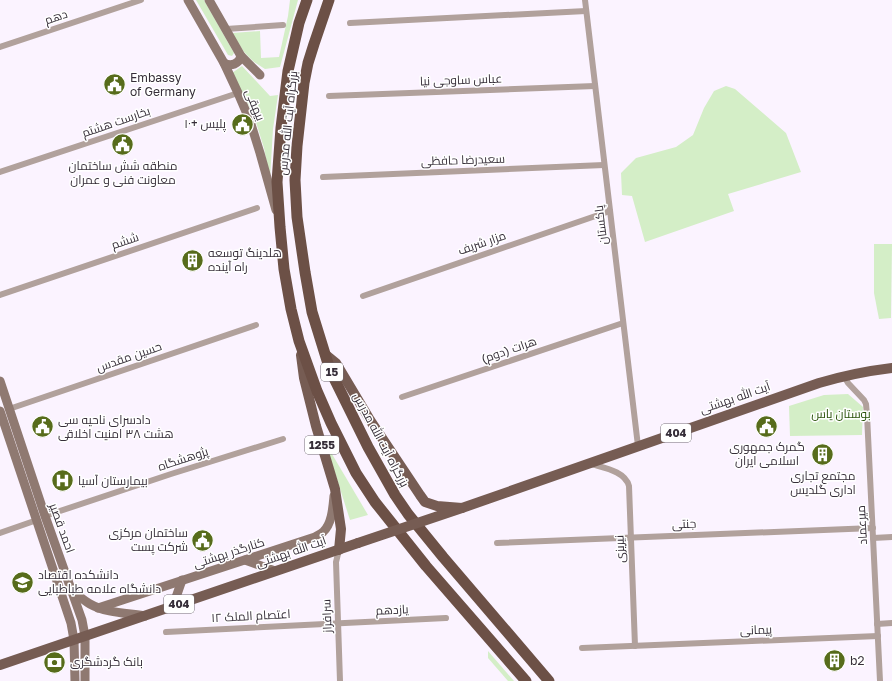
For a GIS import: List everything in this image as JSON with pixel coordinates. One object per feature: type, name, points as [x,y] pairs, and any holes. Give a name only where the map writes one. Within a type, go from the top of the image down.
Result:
[{"type":"highway","name":"بزرگراه آیت الله مدرس","points":[[307,0],[299,23],[288,71],[281,128],[277,182],[286,283],[292,316],[299,341],[317,391],[331,423],[356,473],[375,502],[426,566],[526,681]]},
{"type":"highway","name":"بزرگراه آیت الله مدرس","points":[[328,0],[308,63],[304,83],[298,133],[295,180],[297,217],[312,312],[330,370],[368,447],[395,495],[408,514],[549,681]]},
{"type":"main road","name":"بیهقی","points":[[188,0],[224,63],[250,121],[280,227]]},
{"type":"main road","name":"بیهقی","points":[[209,0],[241,56],[260,75]]},
{"type":"main road","points":[[224,63],[230,65],[236,64],[241,56]]},
{"type":"main road","name":"1255","points":[[299,341],[304,378],[316,426],[335,489],[341,529],[339,550]]},
{"type":"main road","points":[[325,354],[336,363],[370,420],[426,502],[437,506],[462,508]]},
{"type":"main road","name":"آیت الله بهشتی","points":[[0,665],[590,464],[819,383],[844,376],[892,368]]},
{"type":"main road","name":"احمد قصیر","points":[[0,382],[3,413],[41,518],[72,591],[82,620],[85,636],[86,681]]},
{"type":"main road","name":"کنارگذر بهشتی","points":[[98,608],[311,539],[323,532],[326,528],[331,517],[335,489]]},
{"type":"main road","name":"احمد قصیر","points":[[41,518],[71,623],[74,640],[75,681]]},
{"type":"main road","points":[[245,560],[275,572]]},
{"type":"main road","points":[[173,606],[182,580]]},
{"type":"main road","points":[[72,591],[89,604],[98,608],[145,616]]},
{"type":"street","name":"دهم","points":[[0,47],[142,0]]},
{"type":"street","name":"پاکستان","points":[[585,0],[638,446]]},
{"type":"street","points":[[350,23],[586,11]]},
{"type":"street","points":[[226,29],[283,25]]},
{"type":"street","name":"عباس ساوجی نیا","points":[[329,96],[595,86]]},
{"type":"street","name":"بخارست هشتم","points":[[0,172],[238,93]]},
{"type":"street","name":"سعیدرضا حافظی","points":[[323,177],[604,165]]},
{"type":"street","name":"ششم","points":[[0,295],[257,208]]},
{"type":"street","name":"مزار شریف","points":[[362,296],[610,210]]},
{"type":"street","name":"هرات (دوم)","points":[[402,397],[623,323]]},
{"type":"street","name":"حسین مقدس","points":[[3,413],[256,325]]},
{"type":"street","name":"میرعماد","points":[[844,376],[848,383],[864,400],[868,415],[880,681]]},
{"type":"street","name":"پژوهشگاه","points":[[0,533],[164,477],[283,439]]},
{"type":"street","name":"نیریزی","points":[[590,464],[619,474],[627,480],[629,486],[635,646]]},
{"type":"street","name":"جنتی","points":[[497,543],[873,528]]},
{"type":"street","points":[[873,538],[892,537]]},
{"type":"street","name":"سرافراز","points":[[339,550],[336,562],[340,681]]},
{"type":"street","name":"یازدهم","points":[[338,623],[446,618]]},
{"type":"street","name":"اعتصام الملک ۱۲","points":[[166,632],[338,623]]},
{"type":"street","points":[[877,624],[892,623]]},
{"type":"street","name":"پیمانی","points":[[635,646],[878,636]]},
{"type":"street","points":[[582,648],[635,646]]},
{"type":"green space","points":[[196,0],[204,0],[234,53],[232,56],[228,55]]},
{"type":"green space","points":[[290,0],[298,0],[280,67],[265,69],[254,62],[244,52],[232,33],[260,31],[261,58],[279,57]]},
{"type":"green space","points":[[242,66],[270,96],[278,95],[273,129],[270,179],[264,148],[254,116],[232,73]]},
{"type":"green space","points":[[726,86],[735,89],[786,133],[801,172],[728,194],[734,211],[645,242],[632,196],[622,195],[621,173],[636,158],[676,147],[693,135],[704,108],[714,91]]},
{"type":"green space","points":[[874,244],[892,244],[891,318],[879,319],[874,293]]},
{"type":"green space","name":"بوستان یاس","points":[[848,394],[863,407],[862,435],[790,436],[789,406],[824,395]]},
{"type":"green space","points":[[327,448],[329,449],[368,515],[350,520]]},
{"type":"green space","points":[[488,651],[514,681],[508,681],[488,658]]},
{"type":"place","name":"Embassy of Germany","points":[[115,85]]},
{"type":"place","name":"پلیس +۱٠","points":[[242,124]]},
{"type":"place","name":"منطقه شش ساختمان معاونت فنی و عمران","points":[[123,145]]},
{"type":"place","name":"هلدینگ توسعه راه آینده","points":[[193,260]]},
{"type":"place","name":"گمرک جمهوری اسلامی ایران","points":[[767,426]]},
{"type":"place","name":"دادسرای ناحیه سی هشت ۳۸ امنیت اخلاقی","points":[[43,427]]},
{"type":"place","name":"مجتمع تجاری اداری گلدیس","points":[[823,455]]},
{"type":"place","name":"بیمارستان آسیا","points":[[62,481]]},
{"type":"place","name":"ساختمان مرکزی شرکت پست","points":[[203,540]]},
{"type":"place","name":"دانشکده اقتصاد دانشگاه علامه طباطبایی","points":[[22,582]]},
{"type":"place","name":"b2","points":[[835,661]]},
{"type":"place","name":"بانک گردشگری","points":[[55,662]]}]
